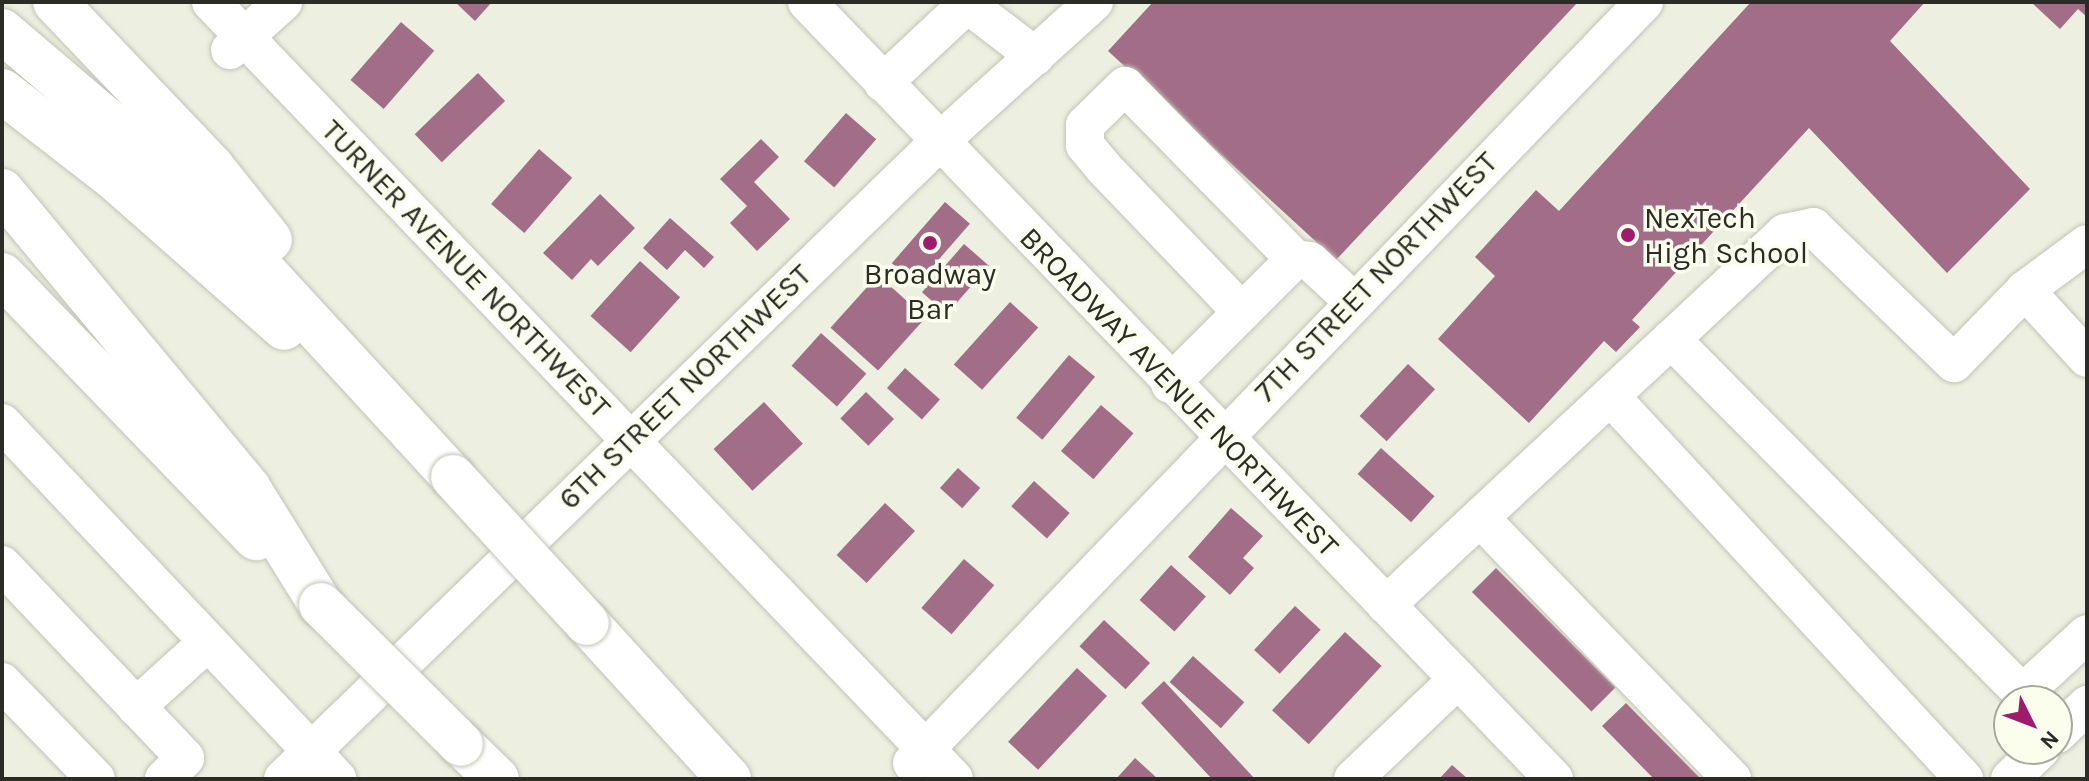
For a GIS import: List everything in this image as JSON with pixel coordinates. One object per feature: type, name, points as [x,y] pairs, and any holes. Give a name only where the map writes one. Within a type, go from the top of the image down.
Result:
[{"type":"highway","points":[[55,2],[242,201],[390,407]]},
{"type":"highway","points":[[2,31],[191,192],[729,779]]},
{"type":"highway","points":[[2,91],[113,177],[448,472]]},
{"type":"highway","points":[[2,191],[249,489],[321,605]]},
{"type":"highway","points":[[2,275],[321,605],[497,779]]},
{"type":"highway","points":[[2,316],[170,451]]},
{"type":"street","name":"TURNER AVENUE NORTHWEST","points":[[211,2],[237,44],[630,440],[918,756],[954,779]]},
{"type":"street","points":[[237,44],[283,2]]},
{"type":"street","name":"BROADWAY AVENUE NORTHWEST","points":[[807,2],[1170,384],[1554,779]]},
{"type":"street","name":"6TH STREET NORTHWEST","points":[[283,779],[939,142],[1094,2]]},
{"type":"street","name":"7TH STREET NORTHWEST","points":[[918,756],[1220,436],[1644,2]]},
{"type":"street","points":[[883,83],[967,4],[1035,56]]},
{"type":"street","points":[[1242,312],[1085,145],[1085,125],[1125,86],[1295,259],[1310,261],[1353,301]]},
{"type":"street","points":[[1386,605],[1785,233],[1813,227],[1954,363],[2025,290],[2087,244]]},
{"type":"street","points":[[1170,384],[1295,259]]},
{"type":"street","points":[[2025,290],[2087,358]]},
{"type":"street","points":[[1671,339],[2014,685]]},
{"type":"street","points":[[1610,396],[1964,779]]},
{"type":"street","points":[[2,423],[337,779]]},
{"type":"street","points":[[1480,518],[1732,779]]},
{"type":"street","points":[[2,565],[185,758],[164,779]]},
{"type":"street","points":[[2038,685],[2087,634]]},
{"type":"street","points":[[136,707],[208,642]]},
{"type":"street","points":[[1353,779],[1458,679]]},
{"type":"street","points":[[2,682],[72,771]]},
{"type":"building","points":[[455,2],[492,2],[475,21]]},
{"type":"building","points":[[1153,2],[1578,2],[1336,260],[1108,51]]},
{"type":"building","points":[[1751,2],[1925,2],[1890,41],[2030,189],[1947,273],[1809,128],[1632,320],[1640,327],[1616,352],[1604,341],[1529,423],[1438,339],[1495,276],[1475,257],[1536,190],[1559,211]]},
{"type":"building","points":[[2031,2],[2087,2],[2087,17],[2078,9],[2060,29]]},
{"type":"building","points":[[401,22],[434,51],[384,109],[350,80]]},
{"type":"building","points":[[478,73],[505,101],[442,162],[415,134]]},
{"type":"building","points":[[846,113],[876,139],[834,188],[804,161]]},
{"type":"building","points":[[761,139],[779,157],[754,182],[790,219],[757,251],[730,223],[747,206],[720,179]]},
{"type":"building","points":[[539,149],[572,178],[524,233],[491,204]]},
{"type":"building","points":[[600,194],[635,228],[598,266],[591,259],[572,280],[543,253]]},
{"type":"building","name":"Broadway Bar","points":[[945,202],[970,224],[917,285],[892,263]]},
{"type":"building","points":[[670,218],[714,257],[704,268],[685,250],[667,270],[643,248]]},
{"type":"building","points":[[964,244],[989,266],[947,314],[922,292]]},
{"type":"building","points":[[640,261],[680,297],[631,352],[590,316]]},
{"type":"building","points":[[878,275],[926,318],[878,371],[830,328]]},
{"type":"building","points":[[1010,302],[1038,327],[982,390],[954,364]]},
{"type":"building","points":[[821,333],[866,374],[837,407],[792,366]]},
{"type":"building","points":[[1069,355],[1095,377],[1042,440],[1016,418]]},
{"type":"building","points":[[1408,364],[1435,389],[1387,441],[1360,416]]},
{"type":"building","points":[[905,368],[940,399],[922,420],[887,388]]},
{"type":"building","points":[[866,392],[894,419],[868,446],[840,419]]},
{"type":"building","points":[[764,402],[803,444],[752,491],[714,449]]},
{"type":"building","points":[[1101,405],[1133,433],[1093,479],[1061,451]]},
{"type":"building","points":[[1381,448],[1435,496],[1411,522],[1358,474]]},
{"type":"building","points":[[958,468],[980,488],[962,508],[940,488]]},
{"type":"building","points":[[1034,481],[1070,513],[1047,538],[1011,506]]},
{"type":"building","points":[[885,503],[915,531],[867,583],[837,555]]},
{"type":"building","points":[[1231,508],[1263,536],[1243,558],[1254,568],[1230,595],[1188,557]]},
{"type":"building","points":[[964,559],[994,585],[952,634],[921,608]]},
{"type":"building","points":[[1171,565],[1206,596],[1174,631],[1140,600]]},
{"type":"building","points":[[1496,568],[1616,688],[1591,712],[1472,592]]},
{"type":"building","points":[[1295,606],[1321,630],[1280,674],[1254,650]]},
{"type":"building","points":[[1104,620],[1150,663],[1126,689],[1079,646]]},
{"type":"building","points":[[1345,632],[1382,666],[1309,744],[1272,710]]},
{"type":"building","points":[[1193,656],[1244,702],[1221,728],[1170,682]]},
{"type":"building","points":[[1077,668],[1107,696],[1038,770],[1008,742]]},
{"type":"building","points":[[1164,681],[1255,779],[1212,779],[1141,703]]},
{"type":"building","points":[[1626,703],[1701,779],[1654,779],[1602,726]]},
{"type":"building","points":[[1135,758],[1158,779],[1116,779]]},
{"type":"building","points":[[1452,765],[1468,779],[1439,779]]},
{"type":"place","name":"NexTech High School","points":[[1628,235]]},
{"type":"place","name":"Broadway Bar","points":[[930,243]]}]
